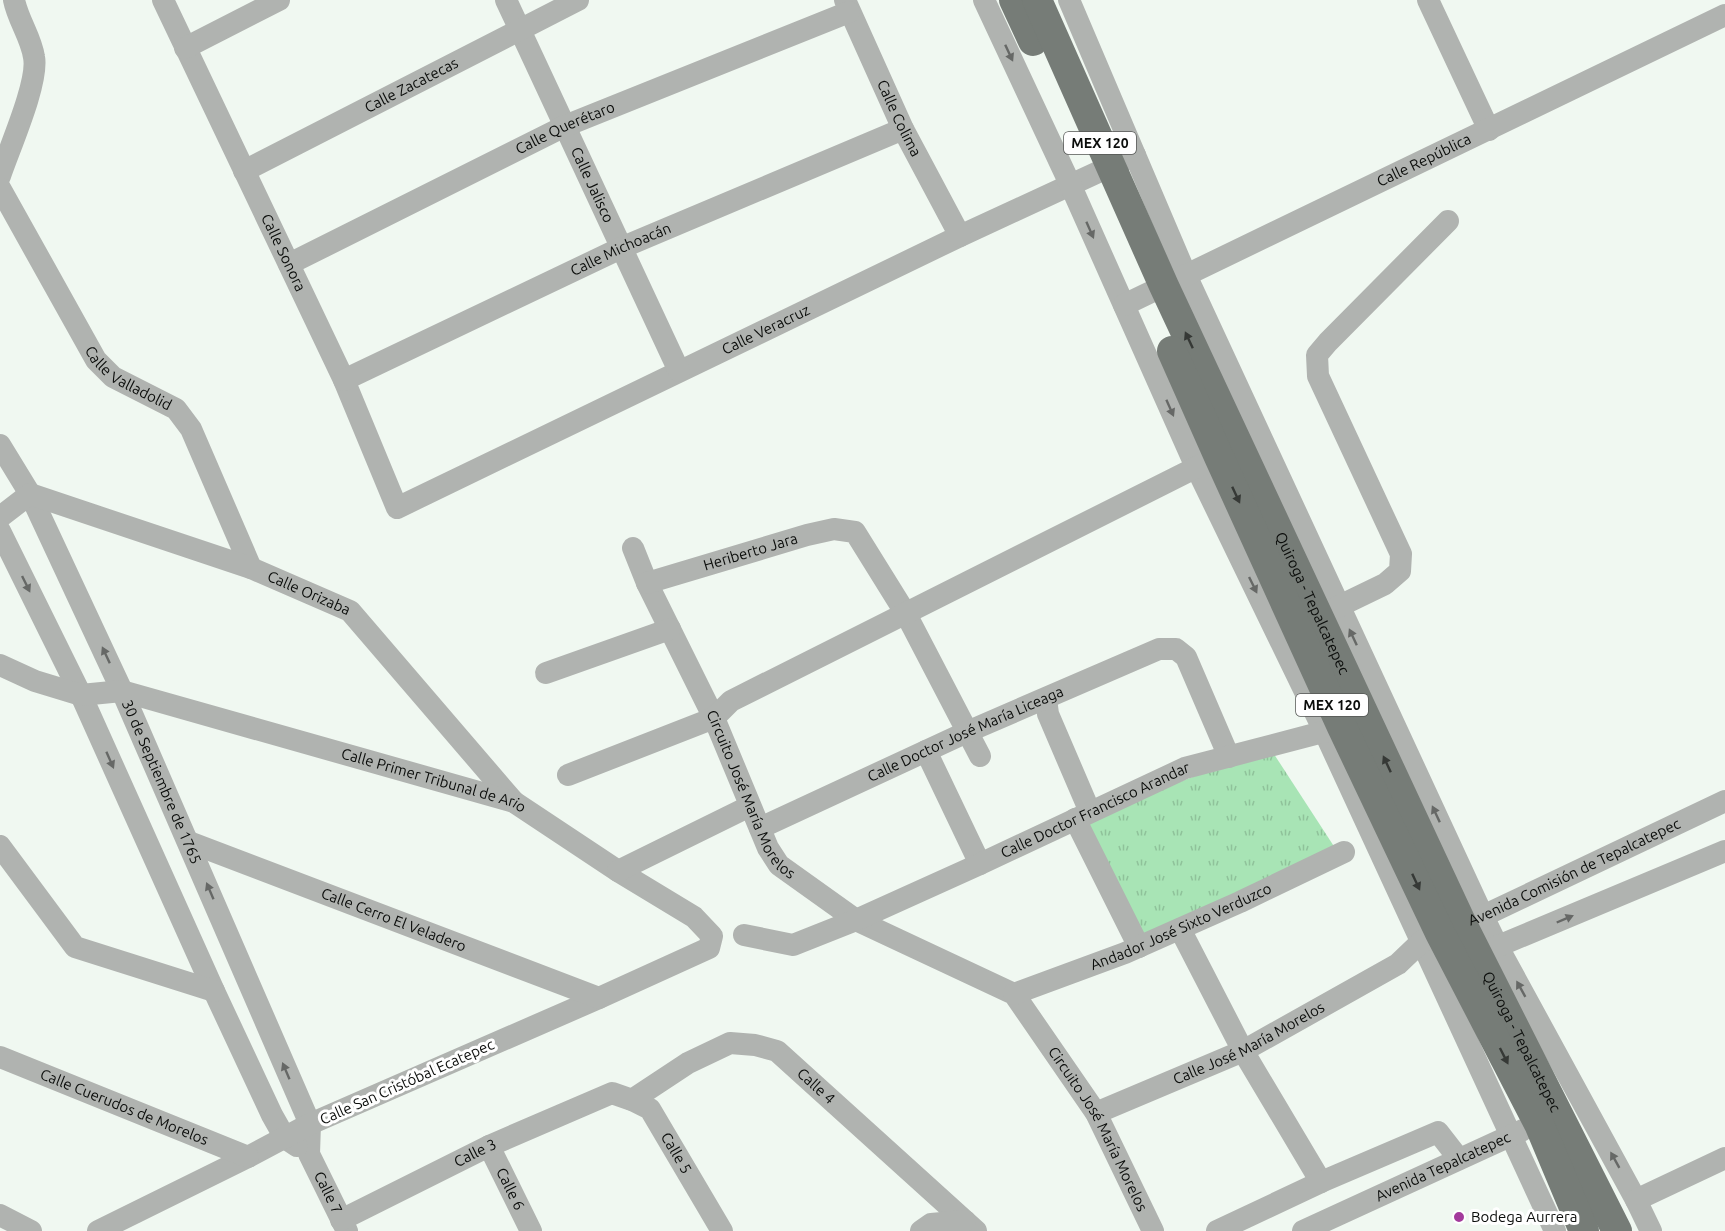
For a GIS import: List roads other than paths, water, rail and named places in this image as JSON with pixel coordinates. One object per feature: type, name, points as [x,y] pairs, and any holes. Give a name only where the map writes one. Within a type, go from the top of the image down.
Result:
[{"type":"main road","name":"Quiroga - Tepalcatepec","points":[[1014,0],[1102,169]]},
{"type":"main road","name":"Quiroga - Tepalcatepec","points":[[1037,0],[1102,169],[1155,290],[1452,929],[1466,957],[1560,1114],[1617,1231]]},
{"type":"main road","name":"Quiroga - Tepalcatepec","points":[[1155,290],[1207,462],[1308,621],[1333,729],[1452,929]]},
{"type":"main road","name":"Quiroga - Tepalcatepec","points":[[1560,1114],[1584,1231]]},
{"type":"street","points":[[0,176],[33,81],[35,60],[32,45],[15,8],[14,0]]},
{"type":"street","name":"Calle Sonora","points":[[163,0],[345,380],[397,508]]},
{"type":"street","points":[[185,48],[279,0]]},
{"type":"street","name":"Calle Jalisco","points":[[506,0],[679,371]]},
{"type":"street","name":"Calle Zacatecas","points":[[244,171],[578,0]]},
{"type":"street","points":[[984,0],[1102,169],[1155,290]]},
{"type":"street","points":[[1069,0],[1102,169]]},
{"type":"street","points":[[1428,0],[1489,130]]},
{"type":"street","name":"Calle Querétaro","points":[[289,264],[565,126],[847,6]]},
{"type":"street","name":"Calle Colima","points":[[847,6],[903,129],[960,236]]},
{"type":"street","name":"Calle República","points":[[1155,290],[1725,15]]},
{"type":"street","name":"Calle Michoacán","points":[[345,380],[621,248],[903,129]]},
{"type":"street","name":"Calle Veracruz","points":[[397,508],[1102,169]]},
{"type":"street","name":"Calle Valladolid","points":[[0,188],[96,360],[112,377],[176,409],[190,429],[251,568]]},
{"type":"street","points":[[1308,621],[1385,584],[1400,571],[1401,554],[1318,376],[1317,355],[1448,221]]},
{"type":"street","name":"30 de Septiembre de 1765","points":[[0,446],[30,494],[122,691],[310,1124]]},
{"type":"street","name":"Circuito José María Morelos","points":[[1153,1231],[1096,1113],[1014,994],[856,920],[779,866],[768,848],[714,718],[731,701],[1207,462]]},
{"type":"street","points":[[0,517],[30,494]]},
{"type":"street","name":"Calle Orizaba","points":[[30,494],[251,568],[350,611],[514,802]]},
{"type":"street","name":"Heriberto Jara","points":[[647,583],[834,529],[855,532],[906,614]]},
{"type":"street","points":[[0,531],[81,695],[214,992],[285,1138]]},
{"type":"street","points":[[568,775],[714,718],[647,583],[633,548]]},
{"type":"street","points":[[906,614],[980,756]]},
{"type":"street","points":[[546,673],[670,629]]},
{"type":"street","name":"Calle Doctor José María Liceaga","points":[[760,828],[967,732],[1159,649],[1176,649],[1186,657],[1229,757]]},
{"type":"street","points":[[0,665],[35,681],[81,695],[122,691]]},
{"type":"street","name":"Calle Primer Tribunal de Ario","points":[[122,691],[514,802],[618,871],[694,917],[712,936]]},
{"type":"street","points":[[1046,699],[1048,714],[1132,950]]},
{"type":"street","name":"Calle Doctor Francisco Arandar","points":[[744,935],[793,945],[856,920],[1185,768],[1333,729]]},
{"type":"street","points":[[927,751],[980,864]]},
{"type":"street","name":"Avenida Comisión de Tepalcatepec","points":[[1452,929],[1725,801]]},
{"type":"street","points":[[618,871],[750,806]]},
{"type":"street","name":"Calle Cerro El Veladero","points":[[189,842],[599,998]]},
{"type":"street","points":[[0,846],[75,947],[214,992]]},
{"type":"street","points":[[1398,964],[1466,957],[1725,851]]},
{"type":"street","name":"Andador José Sixto Verduzco","points":[[1014,994],[1132,950],[1344,852]]},
{"type":"street","points":[[1180,928],[1243,1051],[1321,1182]]},
{"type":"street","points":[[1452,929],[1466,957],[1560,1114],[1636,1200],[1651,1231]]},
{"type":"street","name":"Calle José María Morelos","points":[[1096,1113],[1243,1051],[1398,964],[1452,929]]},
{"type":"street","name":"Calle San Cristóbal Ecatepec","points":[[98,1231],[310,1124],[709,948],[712,936]]},
{"type":"street","points":[[1466,957],[1510,1135],[1555,1231]]},
{"type":"street","name":"Calle 4","points":[[622,1097],[730,1043],[755,1045],[777,1052],[970,1226]]},
{"type":"street","name":"Calle Cuerudos de Morelos","points":[[0,1057],[248,1157]]},
{"type":"street","name":"Calle 3","points":[[344,1225],[489,1146],[622,1097]]},
{"type":"street","name":"Calle 5","points":[[622,1097],[650,1109],[722,1231]]},
{"type":"street","name":"Avenida Tepalcatepec","points":[[1303,1231],[1560,1114]]},
{"type":"street","name":"Calle 7","points":[[310,1124],[309,1154],[344,1225]]},
{"type":"street","points":[[1216,1231],[1321,1182],[1438,1132],[1459,1159]]},
{"type":"street","name":"Calle 7","points":[[285,1138],[309,1154]]},
{"type":"street","name":"Calle 6","points":[[489,1146],[531,1231]]},
{"type":"street","points":[[1636,1200],[1725,1158]]},
{"type":"street","points":[[0,1215],[31,1231]]},
{"type":"street","points":[[921,1231],[931,1224],[970,1226]]},
{"type":"place","name":"Bodega Aurrera","points":[[1459,1217]]}]
